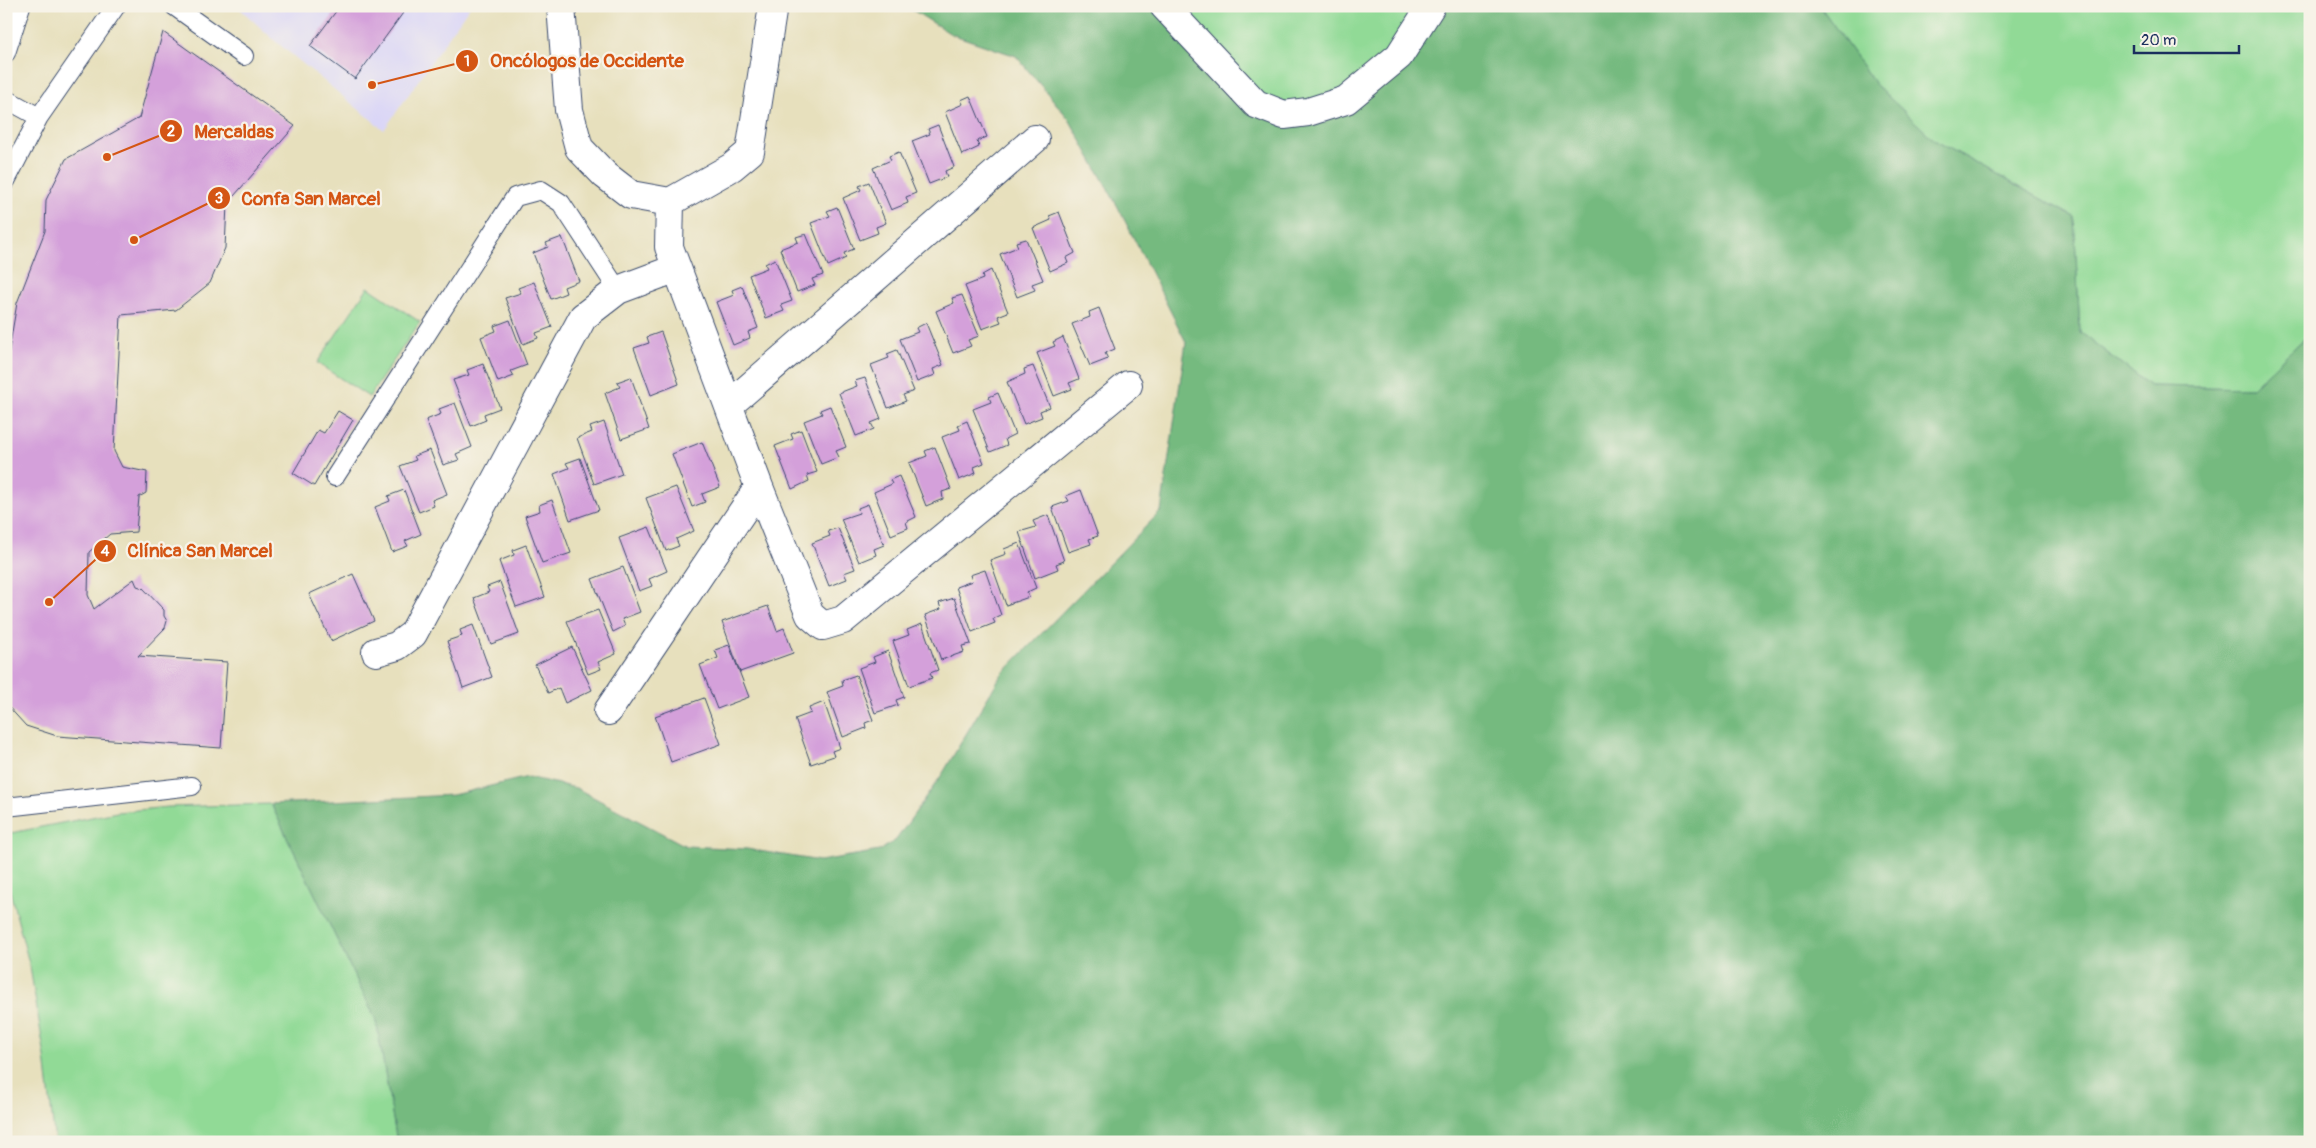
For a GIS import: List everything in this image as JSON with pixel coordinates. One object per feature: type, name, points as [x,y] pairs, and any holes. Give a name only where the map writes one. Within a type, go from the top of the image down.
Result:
[{"type":"street","points":[[561,6],[569,110],[579,148],[605,175],[631,195],[670,202],[732,168],[750,152],[773,6]]},
{"type":"street","points":[[1164,6],[1256,104],[1284,115],[1308,112],[1346,100],[1399,56],[1431,6]]},
{"type":"street","points":[[729,405],[1035,139]]},
{"type":"street","points":[[670,202],[669,247],[759,487],[810,615],[823,626],[843,620],[1128,385]]},
{"type":"street","points":[[376,652],[397,646],[413,634],[583,317],[618,290],[677,268]]},
{"type":"street","points":[[608,711],[759,487]]},
{"type":"lane","points":[[6,54],[21,6]]},
{"type":"lane","points":[[6,181],[39,117],[116,6]]},
{"type":"lane","points":[[174,6],[244,56]]},
{"type":"lane","points":[[6,99],[39,117]]},
{"type":"lane","points":[[335,477],[515,197],[541,190],[562,203],[618,290]]},
{"type":"lane","points":[[6,806],[192,786]]},
{"type":"shaded area","points":[[237,6],[470,6],[384,130],[274,40]]},
{"type":"green space","points":[[906,6],[1164,6],[1256,104],[1346,100],[1431,6],[1820,6],[1875,84],[1934,140],[2074,217],[2080,332],[2150,386],[2252,388],[2310,333],[2310,1142],[397,1142],[376,1020],[271,804],[453,795],[528,777],[576,788],[686,846],[747,849],[820,861],[879,851],[896,840],[943,773],[1001,675],[1161,511],[1186,342],[1118,207],[1069,119],[1016,56],[951,34]]},
{"type":"green space","points":[[1164,6],[1431,6],[1346,100],[1256,104]]},
{"type":"green space","points":[[1820,6],[2310,6],[2310,333],[2252,388],[2150,386],[2080,332],[2074,217],[1934,140],[1875,84]]},
{"type":"green space","points":[[368,287],[420,322],[369,397],[317,363]]},
{"type":"green space","points":[[271,804],[376,1020],[397,1142],[55,1142],[45,1057],[30,967],[6,876],[6,834],[117,812],[168,807]]},
{"type":"building","points":[[340,6],[408,6],[355,79],[310,46]]},
{"type":"building","points":[[163,32],[295,126],[227,204],[225,248],[210,283],[176,310],[121,315],[114,451],[122,467],[147,472],[146,493],[139,497],[136,532],[110,534],[89,552],[88,595],[94,609],[134,579],[137,586],[143,588],[164,610],[164,616],[167,621],[165,628],[138,656],[227,662],[221,748],[57,736],[26,726],[6,704],[7,362],[17,303],[45,231],[46,200],[66,159],[139,118]]},
{"type":"building","points":[[970,96],[987,137],[977,141],[979,147],[962,155],[945,112],[963,104],[961,100]]},
{"type":"building","points":[[938,125],[954,167],[945,171],[947,177],[929,184],[912,141],[930,134],[928,129]]},
{"type":"building","points":[[899,152],[916,193],[906,197],[908,203],[891,210],[873,168],[891,160],[889,156]]},
{"type":"building","points":[[869,182],[886,223],[876,227],[878,233],[860,240],[843,198],[861,190],[859,186]]},
{"type":"building","points":[[837,207],[854,249],[844,253],[846,258],[828,266],[811,223],[830,216],[827,211]]},
{"type":"building","points":[[1059,212],[1075,253],[1066,258],[1068,263],[1050,271],[1033,228],[1051,220],[1049,216]]},
{"type":"building","points":[[806,234],[823,275],[812,279],[815,285],[797,292],[780,249],[798,242],[796,237]]},
{"type":"building","points":[[562,237],[579,281],[564,287],[566,293],[551,299],[533,253],[548,247],[546,243]]},
{"type":"building","points":[[1026,239],[1043,280],[1032,284],[1035,290],[1017,297],[1000,254],[1018,247],[1016,242]]},
{"type":"building","points":[[775,259],[792,301],[781,305],[784,311],[766,318],[749,275],[767,268],[765,264]]},
{"type":"building","points":[[991,270],[1008,312],[998,316],[1001,322],[982,329],[965,286],[983,279],[982,275]]},
{"type":"building","points":[[534,282],[552,327],[536,333],[538,338],[523,344],[505,298],[521,293],[518,288]]},
{"type":"building","points":[[742,286],[758,328],[748,332],[750,338],[733,345],[716,302],[734,295],[732,290]]},
{"type":"building","points":[[962,295],[979,336],[968,340],[971,346],[953,353],[936,311],[954,303],[952,298]]},
{"type":"building","points":[[1099,308],[1115,349],[1105,353],[1108,359],[1090,366],[1072,324],[1090,317],[1089,312]]},
{"type":"building","points":[[510,320],[527,365],[511,371],[514,376],[498,382],[481,337],[496,331],[494,326]]},
{"type":"building","points":[[926,323],[943,365],[933,369],[935,375],[917,382],[900,339],[918,332],[916,328]]},
{"type":"building","points":[[661,332],[679,384],[651,395],[634,348],[649,343],[647,337]]},
{"type":"building","points":[[1063,337],[1079,379],[1069,383],[1072,389],[1054,396],[1037,353],[1055,346],[1053,342]]},
{"type":"building","points":[[897,350],[914,391],[903,395],[906,401],[888,408],[871,365],[889,358],[887,354]]},
{"type":"building","points":[[483,364],[500,408],[484,414],[486,420],[471,426],[453,380],[469,375],[467,370]]},
{"type":"building","points":[[1033,366],[1050,407],[1040,411],[1042,417],[1024,424],[1007,382],[1025,374],[1024,369]]},
{"type":"building","points":[[631,377],[649,429],[621,439],[605,393],[620,387],[617,382]]},
{"type":"building","points":[[865,378],[881,419],[871,423],[874,429],[856,436],[839,393],[857,386],[855,381]]},
{"type":"building","points":[[998,393],[1015,434],[1005,439],[1007,445],[990,452],[973,409],[991,402],[989,397]]},
{"type":"building","points":[[455,403],[472,447],[456,454],[459,460],[443,465],[426,420],[441,414],[439,409]]},
{"type":"building","points":[[830,406],[846,447],[836,451],[839,457],[821,464],[804,421],[822,414],[820,410]]},
{"type":"building","points":[[338,411],[353,420],[314,486],[293,473],[318,430],[324,433]]},
{"type":"building","points":[[967,421],[984,463],[974,467],[976,473],[959,480],[942,437],[960,430],[958,425]]},
{"type":"building","points":[[604,422],[622,474],[594,484],[577,438],[592,432],[590,427]]},
{"type":"building","points":[[801,430],[817,472],[807,475],[809,481],[792,489],[775,446],[793,439],[791,434]]},
{"type":"building","points":[[702,442],[720,487],[702,494],[705,502],[692,507],[672,454]]},
{"type":"building","points":[[935,447],[951,489],[942,492],[943,499],[926,506],[909,463],[927,456],[925,451]]},
{"type":"building","points":[[430,450],[447,494],[432,500],[434,506],[419,512],[400,466],[416,460],[414,456]]},
{"type":"building","points":[[580,458],[599,510],[570,520],[554,474],[569,468],[566,463]]},
{"type":"building","points":[[899,476],[916,517],[906,522],[908,528],[891,535],[874,492],[892,484],[890,480]]},
{"type":"building","points":[[676,487],[694,531],[676,539],[679,546],[666,551],[646,498]]},
{"type":"building","points":[[404,490],[421,534],[405,541],[408,546],[392,552],[375,507],[390,501],[388,496]]},
{"type":"building","points":[[1081,490],[1098,536],[1089,539],[1091,544],[1068,552],[1052,507],[1069,501],[1066,496]]},
{"type":"building","points":[[552,500],[571,553],[542,563],[525,516],[540,511],[539,505]]},
{"type":"building","points":[[868,504],[884,545],[874,549],[876,555],[859,562],[841,519],[859,513],[858,508]]},
{"type":"building","points":[[1048,515],[1064,561],[1056,564],[1058,569],[1035,578],[1019,532],[1036,527],[1033,521]]},
{"type":"building","points":[[649,527],[667,571],[649,579],[652,586],[639,591],[619,538]]},
{"type":"building","points":[[838,528],[855,569],[844,573],[847,579],[829,586],[812,543],[830,536],[828,531]]},
{"type":"building","points":[[1019,543],[1036,588],[1027,592],[1029,597],[1006,605],[990,560],[1006,554],[1004,549]]},
{"type":"building","points":[[526,545],[545,597],[516,607],[499,561],[514,555],[513,550]]},
{"type":"building","points":[[623,567],[640,612],[622,619],[625,626],[613,632],[592,579]]},
{"type":"building","points":[[985,570],[1001,615],[993,619],[995,623],[972,632],[956,587],[972,581],[970,575]]},
{"type":"building","points":[[353,574],[374,621],[331,641],[309,594]]},
{"type":"building","points":[[500,582],[519,634],[491,644],[474,598],[489,592],[487,587]]},
{"type":"building","points":[[954,598],[971,644],[962,646],[964,652],[941,660],[925,615],[941,609],[939,603]]},
{"type":"building","points":[[768,606],[777,631],[784,628],[793,653],[740,672],[722,622]]},
{"type":"building","points":[[598,610],[616,654],[598,662],[601,669],[588,674],[567,621]]},
{"type":"building","points":[[922,624],[938,670],[930,673],[932,678],[909,686],[893,641],[909,635],[907,630]]},
{"type":"building","points":[[473,625],[492,677],[463,688],[447,641],[462,636],[460,630]]},
{"type":"building","points":[[729,645],[749,697],[717,709],[700,665],[718,658],[715,650]]},
{"type":"building","points":[[572,647],[592,690],[565,703],[559,688],[548,693],[535,665]]},
{"type":"building","points":[[888,651],[904,697],[896,700],[898,705],[875,713],[859,668],[875,662],[873,657]]},
{"type":"building","points":[[856,675],[873,720],[865,723],[866,728],[843,737],[827,692],[843,686],[842,680]]},
{"type":"building","points":[[704,698],[721,744],[671,762],[655,716]]},
{"type":"building","points":[[824,702],[840,748],[832,751],[834,756],[811,764],[795,719],[811,713],[809,708]]},
{"type":"place","name":"Oncólogos de Occidente","points":[[372,85]]},
{"type":"place","name":"Mercaldas","points":[[107,157]]},
{"type":"place","name":"Confa San Marcel","points":[[134,240]]},
{"type":"place","name":"Clínica San Marcel","points":[[49,602]]}]
